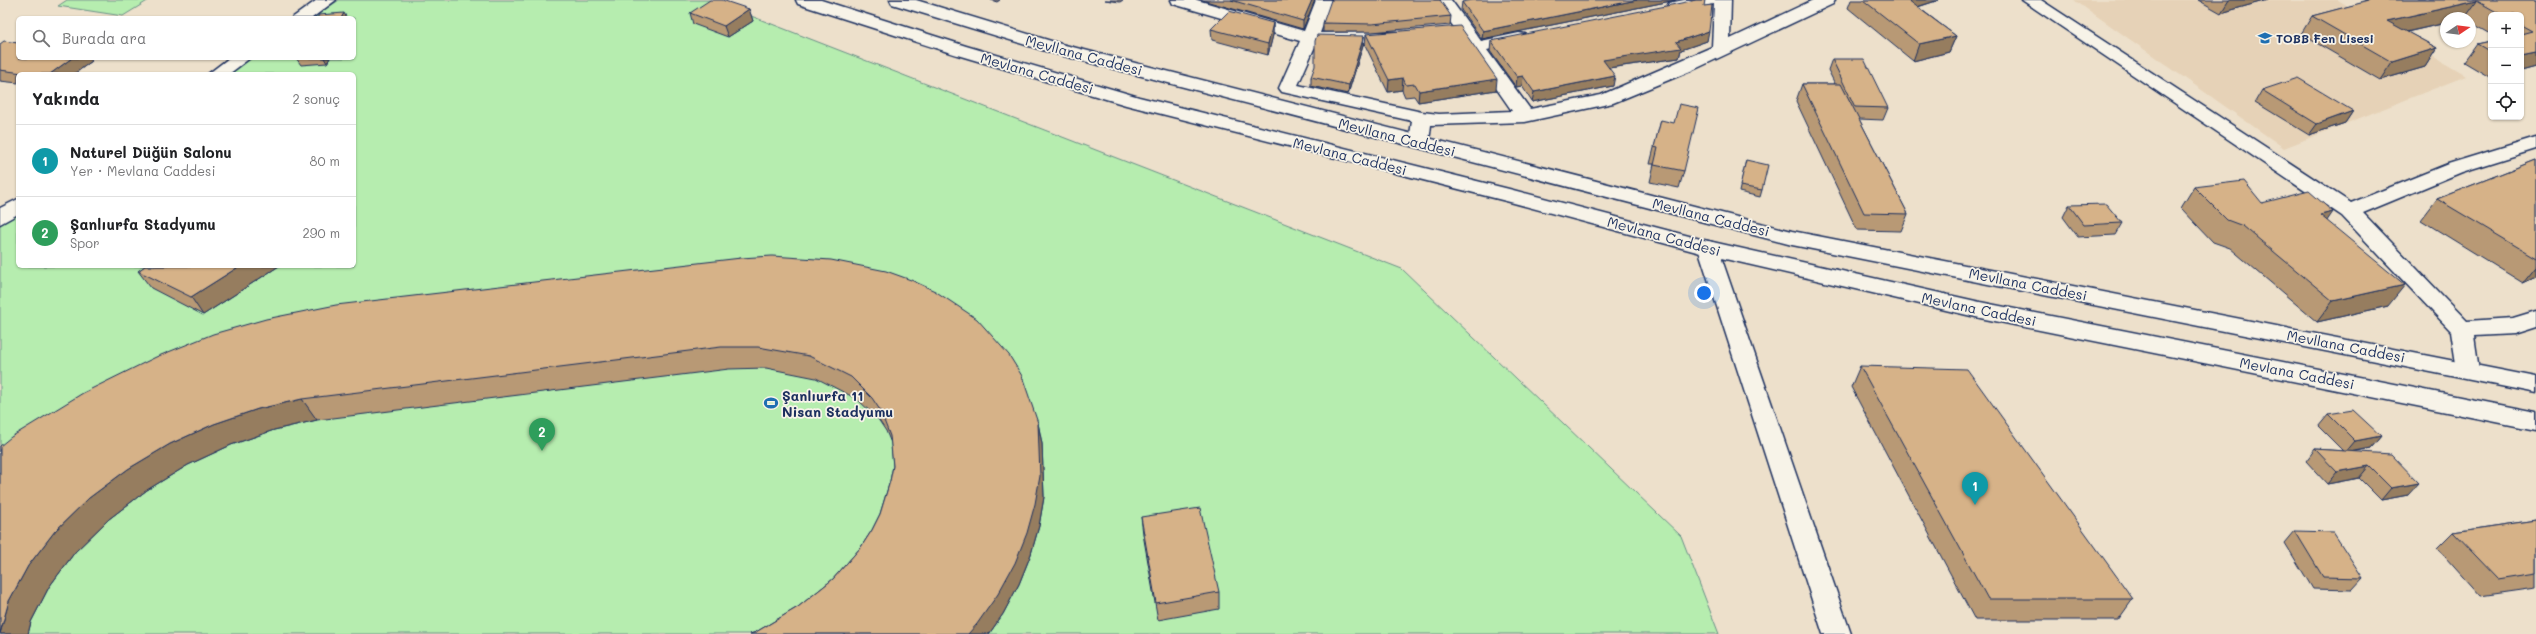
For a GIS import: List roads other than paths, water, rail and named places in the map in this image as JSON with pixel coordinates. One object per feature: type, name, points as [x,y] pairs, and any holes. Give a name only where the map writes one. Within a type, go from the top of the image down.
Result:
[{"type":"main road","points":[[304,16],[328,0]]},
{"type":"main road","name":"Mevlana Caddesi","points":[[804,0],[960,50],[1133,101],[1513,196],[1708,248],[1980,310],[2536,421]]},
{"type":"main road","name":"Mevllana Caddesi","points":[[898,0],[1055,48],[1792,238],[2468,370],[2536,385]]},
{"type":"main road","points":[[1179,0],[1310,38],[1372,39],[1412,36]]},
{"type":"main road","points":[[1324,0],[1310,38],[1288,88],[1422,118],[1439,120],[1525,116],[1606,99],[1638,88],[1827,0]]},
{"type":"main road","points":[[1662,9],[1709,0]]},
{"type":"main road","points":[[1721,50],[1723,0]]},
{"type":"main road","points":[[2030,0],[2349,210],[2462,329],[2468,370]]},
{"type":"main road","points":[[1446,3],[1468,2]]},
{"type":"main road","points":[[1446,3],[1525,116]]},
{"type":"main road","points":[[1442,32],[1464,30]]},
{"type":"main road","points":[[1477,47],[1538,35]]},
{"type":"main road","points":[[220,72],[238,60]]},
{"type":"main road","points":[[1419,142],[1422,118]]},
{"type":"main road","points":[[2349,210],[2455,168],[2536,143]]},
{"type":"main road","points":[[0,217],[16,206]]},
{"type":"main road","points":[[1708,248],[1837,634]]},
{"type":"main road","points":[[2462,329],[2514,326],[2536,319]]},
{"type":"place","name":"TOBB Fen Lisesi","points":[[2265,38]]},
{"type":"place","name":"Şanlıurfa 11 Nisan Stadyumu","points":[[771,403]]},
{"type":"place","name":"Şanlıurfa Stadyumu","points":[[542,451]]},
{"type":"place","name":"Naturel Düğün Salonu","points":[[1975,505]]}]
